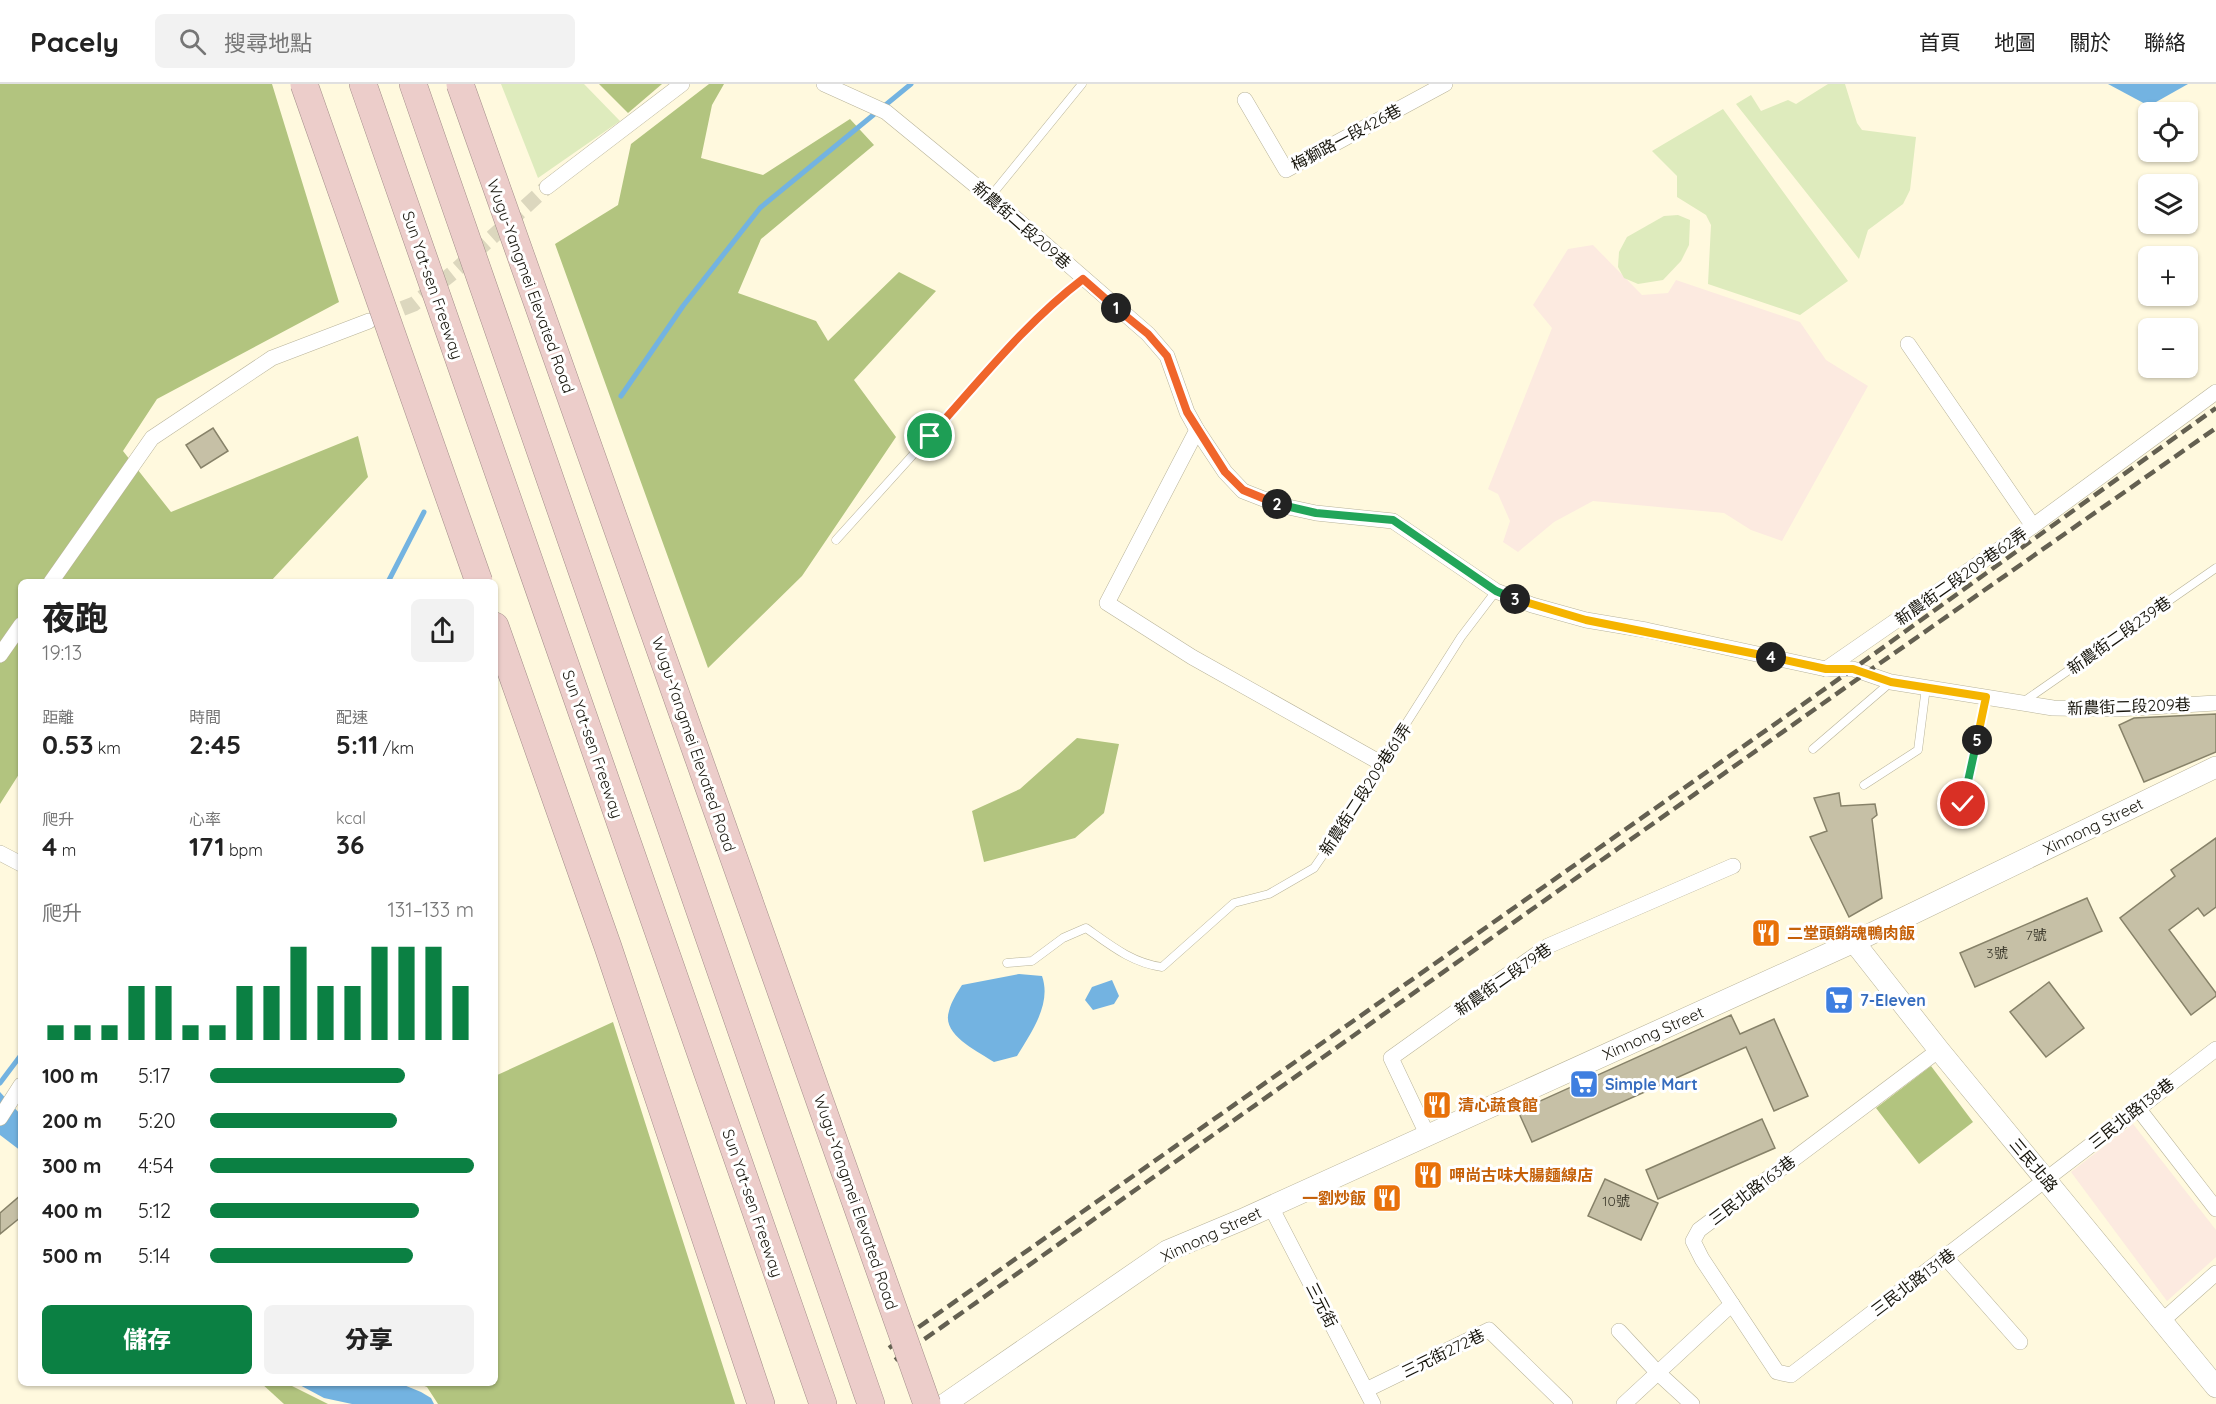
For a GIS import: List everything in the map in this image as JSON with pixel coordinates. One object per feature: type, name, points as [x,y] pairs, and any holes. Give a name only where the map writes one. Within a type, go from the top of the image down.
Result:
[{"type":"highway","points":[[304,84],[478,579]]},
{"type":"highway","name":"Sun Yat-sen Freeway","points":[[363,84],[823,1404]]},
{"type":"highway","points":[[413,84],[872,1404]]},
{"type":"highway","name":"Wugu-Yangmei Elevated Road","points":[[460,84],[927,1404]]},
{"type":"highway","points":[[498,635],[608,947],[761,1404]]},
{"type":"street","points":[[547,187],[682,84]]},
{"type":"street","name":"新農街二段209巷","points":[[824,84],[885,112],[990,197],[1148,334],[1167,356],[1187,412],[1197,430],[1225,472],[1243,490],[1279,505],[1316,513],[1393,520],[1496,591],[1532,605],[1586,620],[1646,630],[1826,669],[1853,669],[1891,682],[2053,708],[2117,710],[2216,703]]},
{"type":"street","name":"梅獅路一段426巷","points":[[1245,100],[1286,170],[1445,84]]},
{"type":"street","points":[[53,579],[152,438],[272,358],[369,321]]},
{"type":"street","name":"新農街二段209巷62弄","points":[[1826,669],[2033,526],[1908,344]]},
{"type":"street","points":[[2033,526],[2216,392]]},
{"type":"street","points":[[1197,430],[1107,603],[1192,657],[1379,762]]},
{"type":"street","points":[[0,655],[18,629]]},
{"type":"street","name":"Xinnong Street","points":[[945,1404],[1167,1251],[1271,1207],[1427,1134],[1854,942],[2216,767]]},
{"type":"street","points":[[0,853],[18,862]]},
{"type":"street","name":"新農街二段79巷","points":[[1427,1134],[1391,1058],[1548,946],[1733,866]]},
{"type":"street","name":"三民北路","points":[[1854,942],[1939,1050],[2216,1387]]},
{"type":"street","name":"三民北路138巷","points":[[2046,1179],[2137,1107],[2216,1049]]},
{"type":"street","name":"三民北路163巷","points":[[1777,1372],[1693,1241],[1699,1230],[1939,1050]]},
{"type":"street","points":[[2137,1107],[2216,1209]]},
{"type":"street","name":"三民北路131巷","points":[[1777,1372],[1791,1375],[2046,1179]]},
{"type":"street","name":"三元街","points":[[1271,1207],[1369,1397]]},
{"type":"street","points":[[1946,1258],[2020,1342]]},
{"type":"street","points":[[2162,1321],[2216,1273]]},
{"type":"street","points":[[1624,1404],[1732,1304]]},
{"type":"street","name":"三元街272巷","points":[[1369,1397],[1489,1330],[1565,1404]]},
{"type":"street","points":[[1619,1330],[1657,1372],[1692,1404]]},
{"type":"lane","points":[[990,197],[1082,84]]},
{"type":"lane","points":[[836,540],[1023,333],[1057,299],[1083,279]]},
{"type":"lane","name":"新農街二段239巷","points":[[2022,703],[2216,568]]},
{"type":"lane","name":"新農街二段209巷61弄","points":[[1006,963],[1032,961],[1063,938],[1086,928],[1144,965],[1162,967],[1234,903],[1269,894],[1314,868],[1354,810],[1379,762],[1461,637],[1496,591]]},
{"type":"lane","points":[[1813,749],[1891,682]]},
{"type":"lane","points":[[1864,785],[1918,750],[1926,687]]},
{"type":"lane","points":[[1963,804],[1986,697]]},
{"type":"shaded area","points":[[1593,245],[1642,295],[1668,293],[1676,280],[1800,322],[1826,360],[1868,386],[1782,541],[1751,530],[1724,513],[1593,501],[1554,522],[1518,552],[1503,542],[1510,521],[1498,494],[1488,489],[1552,328],[1533,305],[1568,249]]},
{"type":"shaded area","points":[[2133,1124],[2216,1230],[2216,1257],[2167,1301],[2071,1172]]},
{"type":"green space","points":[[0,84],[272,84],[339,302],[157,399],[123,451],[171,512],[358,436],[368,477],[273,579],[18,579],[18,776],[0,804]]},
{"type":"green space","points":[[501,84],[584,84],[620,121],[538,178]]},
{"type":"green space","points":[[599,84],[662,84],[628,113]]},
{"type":"green space","points":[[709,84],[724,84],[712,105],[701,158],[763,175],[850,119],[874,145],[761,239],[738,293],[816,321],[828,341],[899,272],[936,291],[854,380],[896,437],[802,576],[708,668],[555,244],[618,205],[631,144]]},
{"type":"green space","points":[[1828,84],[1845,84],[1857,123],[1862,130],[1916,137],[1910,190],[1903,204],[1868,230],[1859,259],[1736,104],[1751,95],[1761,111],[1788,100],[1796,104]]},
{"type":"green space","points":[[1723,109],[1848,281],[1800,315],[1708,284],[1711,225],[1706,215],[1677,197],[1677,176],[1652,151]]},
{"type":"green space","points":[[1678,215],[1690,220],[1689,245],[1681,261],[1663,280],[1638,284],[1624,278],[1618,267],[1619,252],[1627,237],[1664,216]]},
{"type":"green space","points":[[1077,738],[1119,744],[1104,813],[1075,838],[984,862],[972,811],[1020,789]]},
{"type":"green space","points":[[613,1022],[735,1404],[438,1404],[424,1386],[498,1386],[498,1075]]},
{"type":"green space","points":[[1931,1066],[1973,1122],[1919,1164],[1876,1108]]},
{"type":"green space","points":[[264,1386],[292,1386],[328,1404],[284,1404]]},
{"type":"water","points":[[2108,84],[2188,84],[2156,102],[2142,102]]},
{"type":"water","points":[[1019,974],[1042,976],[1044,997],[1042,1008],[1034,1028],[1017,1056],[994,1062],[962,1041],[950,1028],[948,1020],[950,1008],[962,985]]},
{"type":"water","points":[[1112,980],[1119,996],[1114,1004],[1093,1010],[1085,1000],[1092,987]]},
{"type":"water","points":[[0,1092],[18,1112],[18,1149],[0,1135]]},
{"type":"water","points":[[302,1386],[406,1386],[431,1398],[434,1404],[352,1404],[324,1398]]},
{"type":"building","points":[[213,428],[228,451],[201,468],[186,445]]},
{"type":"building","points":[[2216,714],[2216,752],[2144,782],[2119,725],[2134,718]]},
{"type":"building","points":[[1839,793],[1841,806],[1875,804],[1877,815],[1872,819],[1882,898],[1849,917],[1810,837],[1827,831],[1814,798]]},
{"type":"building","points":[[2216,838],[2216,907],[2204,916],[2198,908],[2169,930],[2216,993],[2216,996],[2191,1015],[2120,918],[2175,876],[2171,870]]},
{"type":"building","points":[[2087,898],[2102,931],[1975,987],[1960,953]]},
{"type":"building","points":[[2049,982],[2084,1028],[2046,1057],[2010,1012]]},
{"type":"building","points":[[1731,1015],[1740,1034],[1774,1019],[1808,1096],[1774,1111],[1746,1047],[1532,1142],[1518,1111]]},
{"type":"building","points":[[1762,1119],[1775,1148],[1658,1199],[1646,1170]]},
{"type":"building","points":[[1605,1179],[1658,1203],[1641,1240],[1588,1216]]},
{"type":"building","points":[[18,1198],[18,1219],[0,1234],[0,1213]]},
{"type":"waterway","points":[[621,396],[683,306],[760,208],[911,84]]},
{"type":"waterway","points":[[390,579],[424,512]]},
{"type":"waterway","points":[[0,1083],[18,1059]]},
{"type":"tunnel","points":[[381,317],[414,304],[455,271],[547,187]]},
{"type":"railway","points":[[889,1348],[1853,669],[2216,408]]},
{"type":"railway","points":[[895,1360],[2216,428]]},
{"type":"place","name":"二堂頭銷魂鴨肉飯","points":[[1766,933]]},
{"type":"place","name":"7-Eleven","points":[[1839,1000]]},
{"type":"place","name":"Simple Mart","points":[[1584,1084]]},
{"type":"place","name":"清心蔬食館","points":[[1437,1105]]},
{"type":"place","name":"呷尚古味大腸麵線店","points":[[1428,1175]]},
{"type":"place","name":"一劉炒飯","points":[[1387,1198]]},
{"type":"route","points":[[930,436],[1023,333],[1057,299],[1083,279],[1148,334],[1167,356],[1187,412],[1197,430],[1225,472],[1243,490],[1279,505],[1316,513],[1393,520],[1496,591],[1532,605],[1586,620],[1646,630],[1826,669],[1853,669],[1891,682],[1986,697],[1963,804]]}]
